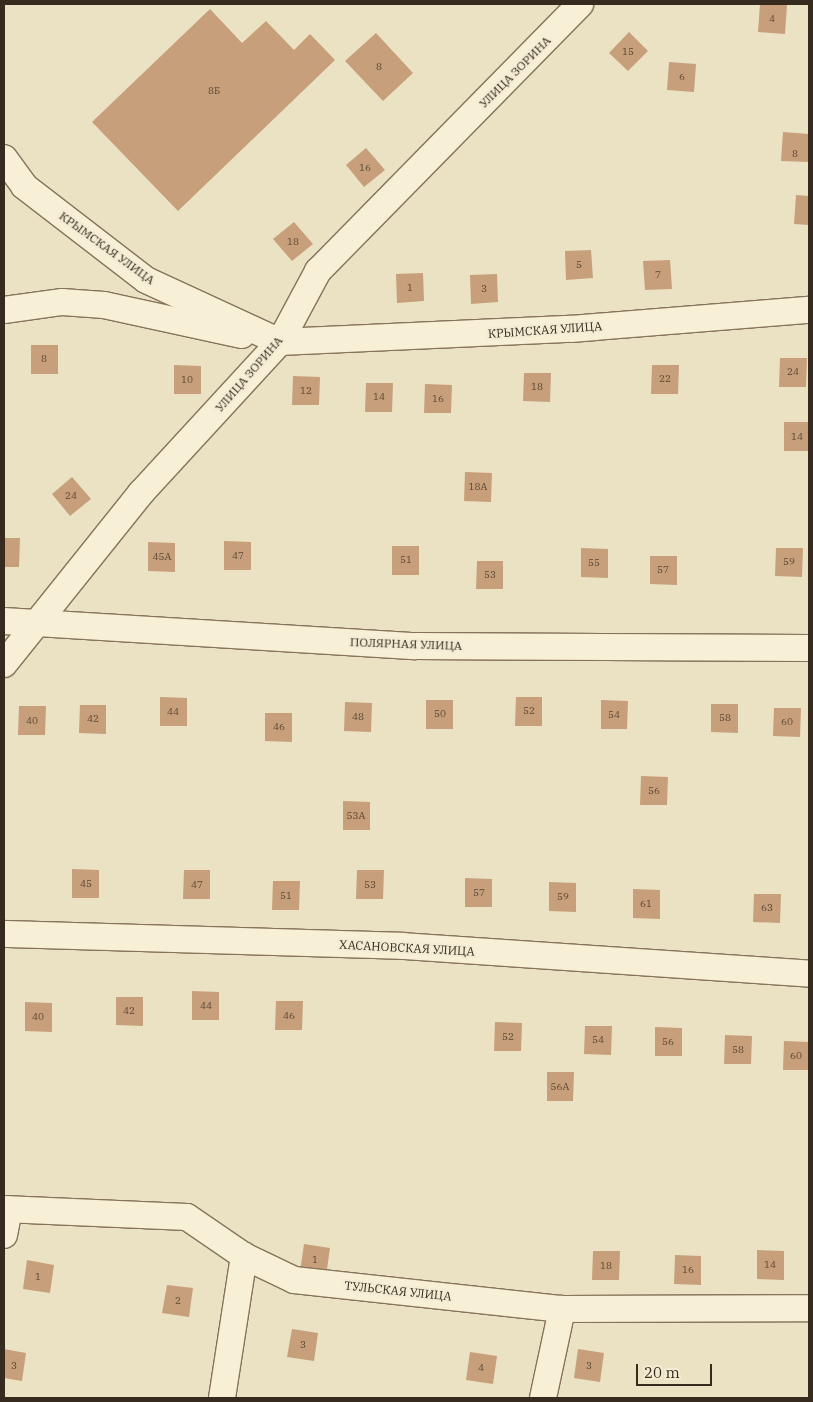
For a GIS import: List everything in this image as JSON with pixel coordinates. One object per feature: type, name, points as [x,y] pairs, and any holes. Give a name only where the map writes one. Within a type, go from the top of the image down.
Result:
[{"type":"street","name":"УЛИЦА ЗОРИНА","points":[[4,664],[141,493],[280,342],[318,271],[580,4]]},
{"type":"street","name":"КРЫМСКАЯ УЛИЦА","points":[[4,158],[24,186],[146,280],[280,342]]},
{"type":"street","name":"КРЫМСКАЯ УЛИЦА","points":[[4,310],[62,302],[104,305],[280,342],[571,329],[809,310]]},
{"type":"street","name":"ПОЛЯРНАЯ УЛИЦА","points":[[4,621],[40,621],[415,646],[809,648]]},
{"type":"street","name":"ХАСАНОВСКАЯ УЛИЦА","points":[[4,934],[403,946],[809,974]]},
{"type":"street","points":[[4,1234],[6,1209]]},
{"type":"street","name":"ТУЛЬСКАЯ УЛИЦА","points":[[6,1209],[187,1217],[244,1256],[294,1280],[562,1309],[809,1308]]},
{"type":"street","points":[[222,1398],[244,1256]]},
{"type":"street","points":[[543,1398],[562,1309]]},
{"type":"building","points":[[760,4],[787,5],[785,34],[758,32]]},
{"type":"building","points":[[210,9],[242,43],[266,21],[294,50],[310,34],[335,60],[178,211],[92,122]]},
{"type":"building","points":[[629,32],[648,51],[628,71],[609,53]]},
{"type":"building","points":[[376,33],[413,73],[383,101],[345,61]]},
{"type":"building","points":[[669,62],[696,64],[694,92],[667,90]]},
{"type":"building","points":[[783,132],[809,134],[808,162],[781,161]]},
{"type":"building","points":[[366,148],[385,170],[364,187],[346,165]]},
{"type":"building","points":[[796,195],[809,196],[809,225],[794,224]]},
{"type":"building","points":[[294,222],[313,244],[292,261],[273,239]]},
{"type":"building","points":[[591,250],[593,278],[566,280],[565,251]]},
{"type":"building","points":[[670,260],[672,289],[645,290],[643,261]]},
{"type":"building","points":[[423,273],[424,301],[397,303],[396,274]]},
{"type":"building","points":[[497,274],[498,302],[471,304],[470,275]]},
{"type":"building","points":[[31,345],[58,345],[58,374],[31,374]]},
{"type":"building","points":[[780,358],[807,358],[806,387],[779,387]]},
{"type":"building","points":[[174,365],[201,366],[201,394],[174,394]]},
{"type":"building","points":[[652,365],[679,365],[678,394],[651,394]]},
{"type":"building","points":[[524,373],[551,373],[550,402],[523,401]]},
{"type":"building","points":[[293,376],[320,377],[319,405],[292,405]]},
{"type":"building","points":[[366,383],[393,383],[392,412],[365,412]]},
{"type":"building","points":[[425,384],[452,385],[451,413],[424,413]]},
{"type":"building","points":[[784,422],[809,422],[809,451],[784,451]]},
{"type":"building","points":[[465,472],[492,473],[491,502],[464,501]]},
{"type":"building","points":[[72,477],[91,499],[70,516],[52,494]]},
{"type":"building","points":[[4,538],[20,538],[19,567],[4,567]]},
{"type":"building","points":[[224,541],[251,542],[251,570],[224,570]]},
{"type":"building","points":[[148,542],[175,543],[175,572],[148,571]]},
{"type":"building","points":[[392,546],[419,546],[419,575],[392,575]]},
{"type":"building","points":[[581,548],[608,549],[608,578],[581,577]]},
{"type":"building","points":[[776,548],[803,548],[802,577],[775,576]]},
{"type":"building","points":[[650,556],[677,556],[677,585],[650,584]]},
{"type":"building","points":[[477,561],[503,561],[503,589],[476,589]]},
{"type":"building","points":[[160,697],[187,698],[187,726],[160,726]]},
{"type":"building","points":[[516,697],[542,697],[542,726],[515,726]]},
{"type":"building","points":[[426,700],[453,700],[453,729],[426,729]]},
{"type":"building","points":[[601,700],[628,701],[627,729],[601,729]]},
{"type":"building","points":[[345,702],[372,703],[371,732],[344,731]]},
{"type":"building","points":[[711,704],[738,704],[738,733],[711,732]]},
{"type":"building","points":[[80,705],[106,705],[106,734],[79,733]]},
{"type":"building","points":[[19,706],[46,706],[45,735],[18,735]]},
{"type":"building","points":[[774,708],[801,708],[800,737],[773,736]]},
{"type":"building","points":[[265,713],[292,713],[292,742],[265,741]]},
{"type":"building","points":[[641,776],[668,777],[667,805],[640,805]]},
{"type":"building","points":[[343,801],[370,802],[370,830],[343,830]]},
{"type":"building","points":[[72,869],[99,870],[99,898],[72,898]]},
{"type":"building","points":[[184,870],[210,870],[210,899],[183,899]]},
{"type":"building","points":[[357,870],[384,870],[383,899],[356,899]]},
{"type":"building","points":[[465,878],[492,879],[492,907],[465,907]]},
{"type":"building","points":[[273,881],[300,881],[299,910],[272,910]]},
{"type":"building","points":[[549,882],[576,883],[576,912],[549,911]]},
{"type":"building","points":[[633,889],[660,890],[660,919],[633,918]]},
{"type":"building","points":[[754,894],[781,894],[780,923],[753,922]]},
{"type":"building","points":[[192,991],[219,992],[219,1020],[192,1020]]},
{"type":"building","points":[[116,997],[143,997],[143,1026],[116,1025]]},
{"type":"building","points":[[276,1001],[303,1001],[302,1030],[275,1030]]},
{"type":"building","points":[[25,1002],[52,1003],[52,1032],[25,1031]]},
{"type":"building","points":[[495,1022],[522,1023],[521,1051],[494,1051]]},
{"type":"building","points":[[585,1026],[612,1026],[611,1055],[584,1054]]},
{"type":"building","points":[[655,1027],[682,1028],[682,1056],[655,1056]]},
{"type":"building","points":[[725,1035],[752,1036],[751,1064],[724,1064]]},
{"type":"building","points":[[784,1041],[809,1042],[809,1070],[783,1070]]},
{"type":"building","points":[[547,1072],[574,1072],[573,1101],[547,1101]]},
{"type":"building","points":[[304,1244],[330,1248],[326,1276],[300,1272]]},
{"type":"building","points":[[757,1250],[784,1251],[784,1280],[757,1279]]},
{"type":"building","points":[[593,1251],[620,1251],[619,1280],[592,1280]]},
{"type":"building","points":[[675,1255],[701,1256],[701,1285],[674,1284]]},
{"type":"building","points":[[27,1260],[54,1265],[50,1293],[23,1289]]},
{"type":"building","points":[[167,1285],[193,1288],[189,1317],[162,1313]]},
{"type":"building","points":[[292,1329],[318,1333],[314,1361],[287,1357]]},
{"type":"building","points":[[4,1349],[26,1353],[22,1381],[4,1378]]},
{"type":"building","points":[[578,1349],[604,1353],[600,1382],[574,1378]]},
{"type":"building","points":[[470,1352],[497,1356],[493,1384],[466,1380]]}]
